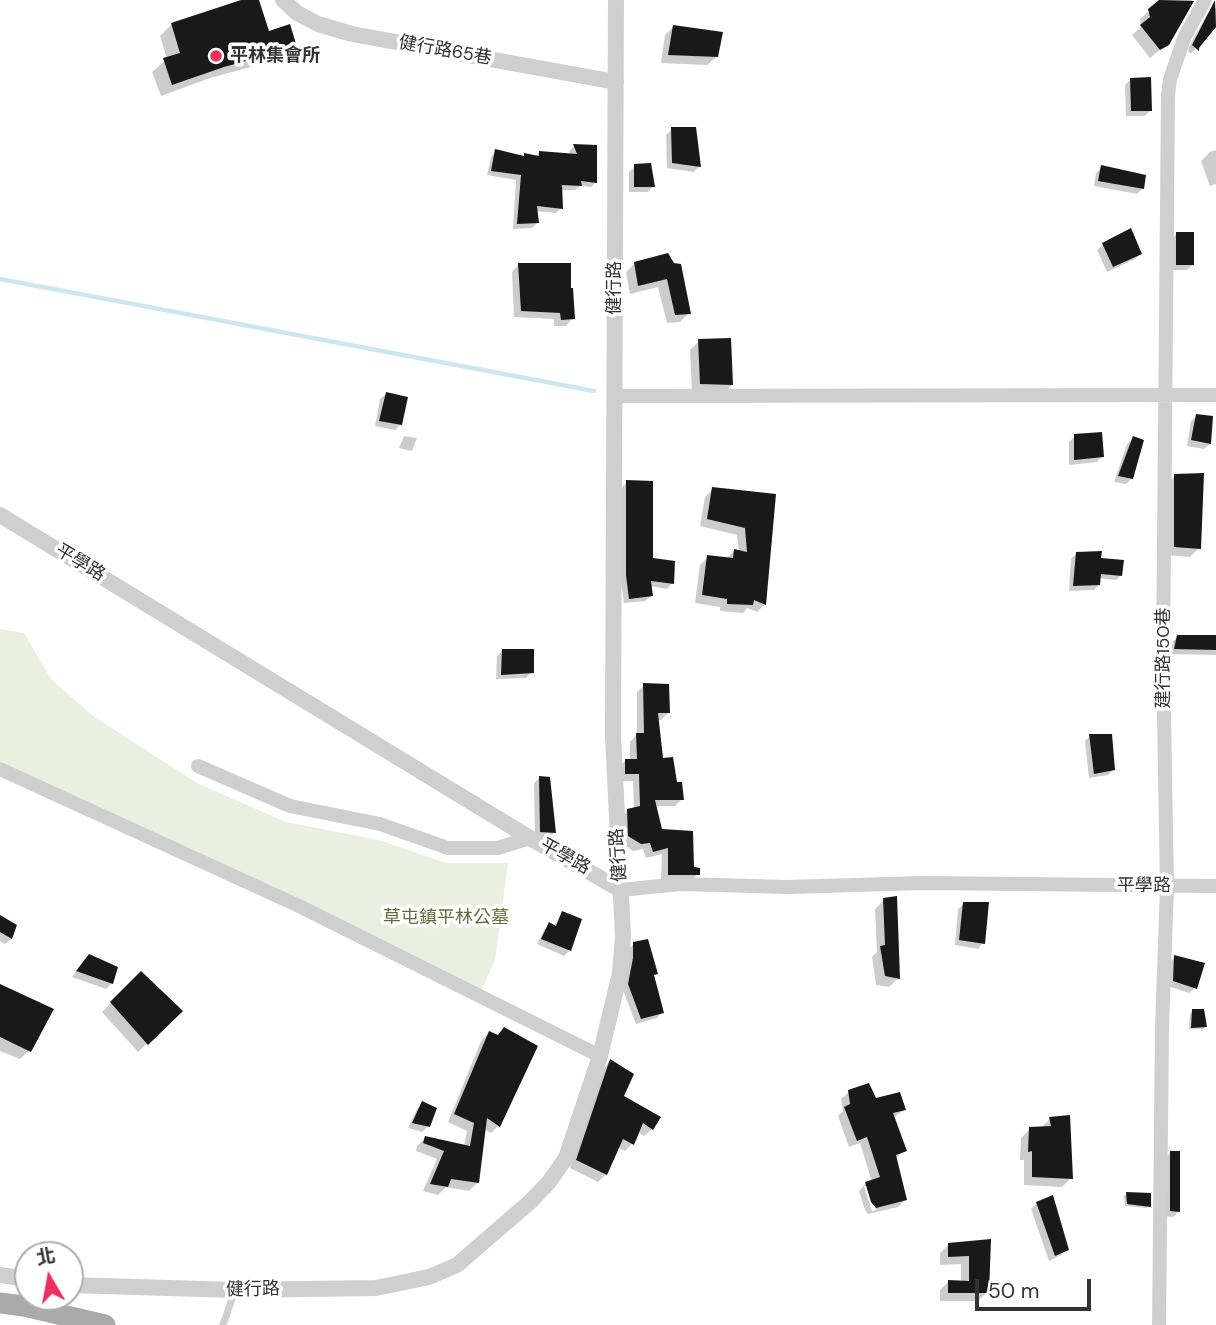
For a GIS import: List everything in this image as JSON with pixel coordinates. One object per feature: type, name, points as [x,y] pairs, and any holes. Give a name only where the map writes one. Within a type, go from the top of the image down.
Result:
[{"type":"main road","points":[[0,1303],[105,1325]]},
{"type":"street","name":"健行路65巷","points":[[282,0],[297,13],[318,24],[352,34],[616,82]]},
{"type":"street","name":"健行路","points":[[84,1285],[234,1290],[376,1288],[429,1278],[457,1265],[531,1201],[550,1182],[566,1158],[600,1056],[620,973],[623,936],[613,736],[616,0]]},
{"type":"street","name":"建行路150巷","points":[[1159,1325],[1162,1028],[1167,887],[1163,657],[1168,96],[1170,79],[1185,36],[1205,0]]},
{"type":"street","points":[[614,397],[1216,395]]},
{"type":"street","name":"平學路","points":[[0,514],[530,838],[621,890],[680,884],[788,887],[922,883],[1216,886]]},
{"type":"street","points":[[198,766],[290,806],[380,824],[448,848],[498,848],[530,838]]},
{"type":"street","points":[[0,769],[299,906],[600,1056]]},
{"type":"lane","points":[[223,1325],[234,1290]]},
{"type":"green space","name":"草屯鎮平林公墓","points":[[0,629],[24,633],[51,679],[93,716],[197,783],[286,822],[379,840],[446,863],[508,863],[495,961],[479,995],[0,772]]},
{"type":"building","points":[[241,0],[259,0],[269,31],[290,24],[297,47],[172,85],[163,58],[180,53],[171,23]]},
{"type":"building","points":[[1159,0],[1194,1],[1169,45],[1160,50],[1140,25],[1150,17],[1148,9]]},
{"type":"building","points":[[1215,0],[1216,27],[1199,51],[1192,45]]},
{"type":"building","points":[[673,25],[723,32],[718,57],[668,55]]},
{"type":"building","points":[[1151,77],[1152,111],[1131,111],[1130,78]]},
{"type":"building","points":[[671,127],[696,127],[701,167],[672,163]]},
{"type":"building","points":[[573,144],[597,145],[597,183],[581,181],[582,186],[562,185],[563,209],[537,206],[539,223],[517,224],[521,175],[491,171],[495,149],[524,156],[524,153],[539,156],[539,151],[577,154]]},
{"type":"building","points":[[651,163],[655,187],[634,187],[634,164]]},
{"type":"building","points":[[1101,165],[1146,175],[1144,189],[1098,181]]},
{"type":"building","points":[[1131,228],[1142,254],[1113,267],[1102,243]]},
{"type":"building","points":[[1176,232],[1194,232],[1194,265],[1176,265]]},
{"type":"building","points":[[668,253],[674,263],[681,264],[691,314],[675,315],[667,279],[638,286],[634,262]]},
{"type":"building","points":[[518,263],[571,263],[575,319],[561,320],[560,313],[521,311]]},
{"type":"building","points":[[731,338],[733,385],[700,384],[698,339]]},
{"type":"building","points":[[386,392],[408,397],[402,425],[379,421]]},
{"type":"building","points":[[1196,414],[1213,416],[1211,444],[1191,440]]},
{"type":"building","points":[[1102,432],[1104,457],[1074,460],[1074,434]]},
{"type":"building","points":[[1133,436],[1144,440],[1133,479],[1118,476]]},
{"type":"building","points":[[1204,473],[1201,549],[1174,547],[1174,474]]},
{"type":"building","points":[[626,480],[653,481],[653,558],[675,561],[674,584],[651,581],[653,596],[629,599],[626,575]]},
{"type":"building","points":[[712,487],[776,494],[766,605],[754,600],[753,605],[727,604],[727,599],[702,595],[707,555],[733,558],[734,549],[747,552],[745,528],[707,519]]},
{"type":"building","points":[[1102,551],[1101,558],[1124,560],[1122,576],[1101,574],[1100,585],[1073,586],[1076,552]]},
{"type":"building","points":[[1177,635],[1216,635],[1216,650],[1174,649]]},
{"type":"building","points":[[502,649],[534,649],[534,673],[501,675]]},
{"type":"building","points":[[643,683],[669,684],[670,713],[658,713],[663,758],[673,757],[677,782],[682,782],[684,800],[655,800],[662,829],[693,831],[694,867],[700,868],[700,875],[668,875],[668,848],[653,852],[650,843],[641,844],[628,836],[627,809],[640,806],[639,774],[625,774],[625,759],[637,759],[636,733],[644,733]]},
{"type":"building","points":[[1089,734],[1112,734],[1115,770],[1094,774]]},
{"type":"building","points":[[539,776],[550,777],[556,833],[540,832]]},
{"type":"building","points":[[897,896],[900,979],[885,976],[880,946],[885,945],[883,898]]},
{"type":"building","points":[[963,902],[989,902],[985,944],[959,940]]},
{"type":"building","points":[[562,911],[582,919],[571,951],[541,939],[549,922],[556,926]]},
{"type":"building","points":[[0,915],[17,925],[12,939],[0,932]]},
{"type":"building","points":[[648,939],[658,974],[654,975],[664,1013],[641,1019],[628,984],[633,942]]},
{"type":"building","points":[[89,954],[118,967],[113,984],[76,971]]},
{"type":"building","points":[[1174,955],[1205,963],[1197,989],[1173,981]]},
{"type":"building","points":[[141,971],[183,1011],[148,1045],[110,1002]]},
{"type":"building","points":[[0,984],[54,1009],[31,1052],[0,1037]]},
{"type":"building","points":[[1192,1009],[1204,1009],[1207,1027],[1191,1028]]},
{"type":"building","points":[[504,1027],[538,1046],[500,1127],[487,1118],[479,1183],[451,1179],[448,1187],[430,1184],[444,1151],[423,1143],[425,1136],[470,1146],[474,1123],[454,1114],[489,1031],[498,1035]]},
{"type":"building","points":[[610,1059],[634,1074],[624,1096],[661,1117],[653,1130],[643,1123],[634,1145],[623,1139],[607,1175],[576,1160]]},
{"type":"building","points":[[869,1083],[876,1098],[900,1092],[906,1110],[893,1113],[907,1151],[896,1155],[907,1200],[876,1208],[871,1202],[865,1182],[880,1177],[867,1137],[857,1141],[844,1107],[850,1104],[848,1090]]},
{"type":"building","points":[[422,1101],[437,1108],[430,1127],[412,1123]]},
{"type":"building","points":[[1070,1115],[1073,1179],[1032,1177],[1032,1151],[1028,1152],[1029,1127],[1051,1126],[1049,1117]]},
{"type":"building","points":[[1170,1151],[1180,1151],[1180,1212],[1170,1211]]},
{"type":"building","points":[[1126,1192],[1151,1193],[1151,1207],[1127,1204]]},
{"type":"building","points":[[1053,1195],[1069,1250],[1055,1256],[1036,1202]]},
{"type":"building","points":[[991,1239],[989,1293],[948,1293],[948,1280],[969,1281],[969,1256],[948,1257],[948,1243]]},
{"type":"waterway","points":[[0,279],[594,391]]},
{"type":"place","name":"平林集會所","points":[[216,56]]}]
